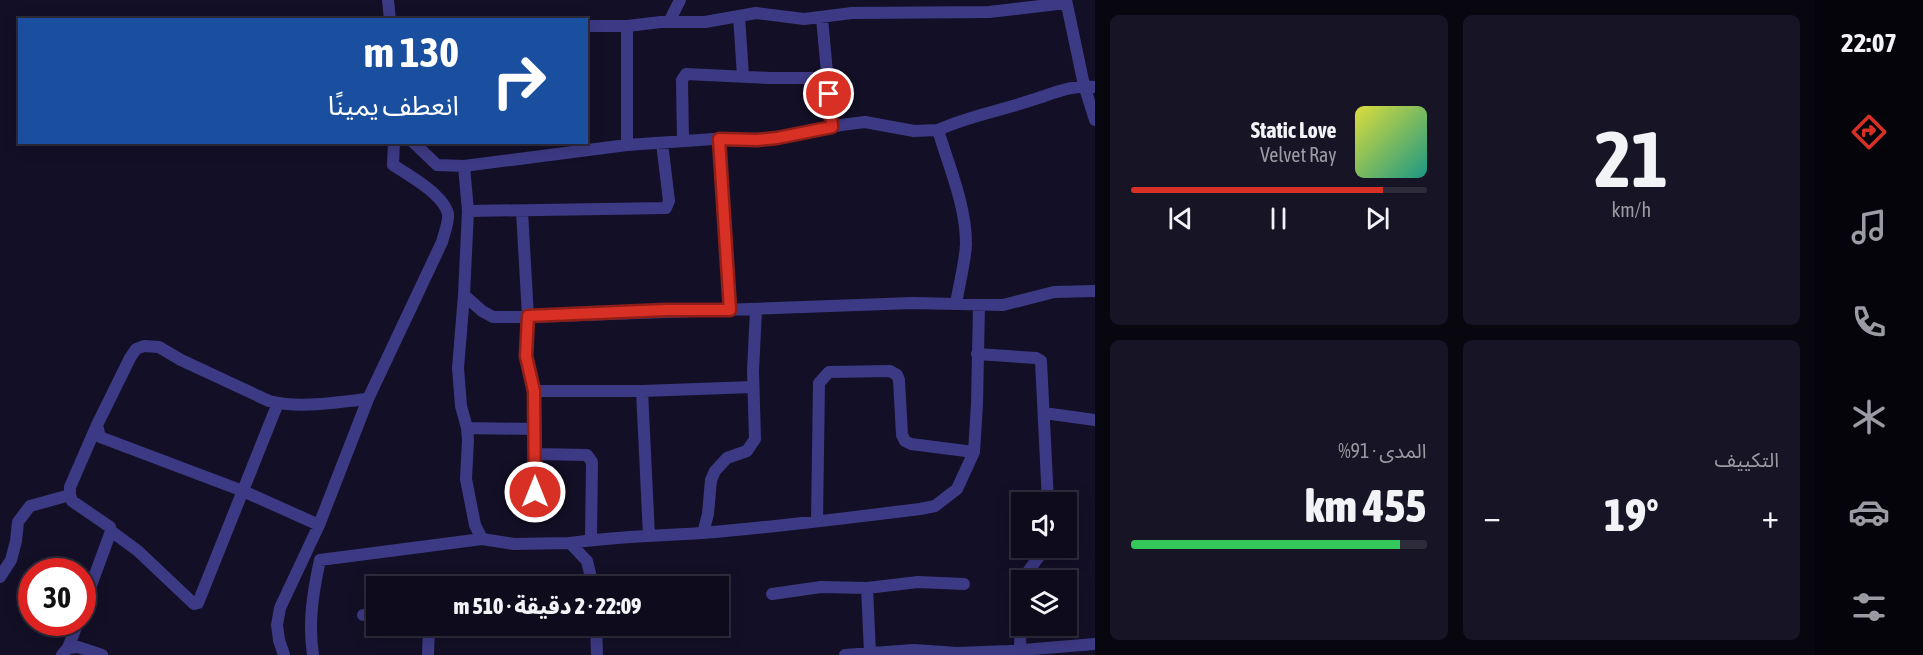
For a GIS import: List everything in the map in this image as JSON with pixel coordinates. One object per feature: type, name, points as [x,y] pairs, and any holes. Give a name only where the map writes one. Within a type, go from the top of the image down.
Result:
[{"type":"street","points":[[388,0],[390,18]]},
{"type":"street","points":[[669,22],[680,0]]},
{"type":"street","points":[[755,0],[756,13]]},
{"type":"street","points":[[588,26],[627,27],[669,22],[705,22],[756,13],[804,19],[852,13],[972,6],[1031,8],[1066,1],[1090,86],[1095,120]]},
{"type":"street","points":[[739,16],[743,76]]},
{"type":"street","points":[[822,18],[832,127]]},
{"type":"street","points":[[627,27],[627,145]]},
{"type":"street","points":[[683,141],[682,80],[684,75],[827,78]]},
{"type":"street","points":[[415,144],[437,165],[464,166],[627,145],[777,138],[865,122],[915,131],[938,130],[1057,91],[1090,86]]},
{"type":"street","points":[[938,130],[965,226],[966,246],[956,304]]},
{"type":"street","points":[[719,139],[730,310]]},
{"type":"street","points":[[468,211],[666,208],[669,201],[662,143]]},
{"type":"street","points":[[285,655],[279,640],[277,625],[280,608],[319,525],[368,399],[442,242],[448,217],[441,201],[417,179],[393,165],[394,144]]},
{"type":"street","points":[[464,166],[468,211],[458,368],[461,406],[467,428],[466,479],[475,525],[482,539]]},
{"type":"street","points":[[522,211],[528,316],[526,356],[534,391],[535,492]]},
{"type":"street","points":[[464,295],[493,316],[528,316],[912,303],[1003,305],[1054,292],[1095,291]]},
{"type":"street","points":[[313,655],[312,596],[320,560],[482,539],[514,544],[570,543],[703,533],[935,506],[957,489],[974,452],[978,305]]},
{"type":"street","points":[[703,533],[708,514],[711,480],[715,471],[727,458],[747,451],[755,439],[753,387],[756,310]]},
{"type":"street","points":[[278,403],[196,604],[138,551],[111,531],[110,527],[72,501],[70,487],[97,425],[130,358],[136,349],[144,346],[159,347],[198,368],[278,403],[317,404],[368,399]]},
{"type":"street","points":[[977,354],[1038,358],[1041,364],[1048,492]]},
{"type":"street","points":[[818,521],[819,383],[829,372],[891,370],[899,380],[902,435],[905,441],[911,444],[974,452]]},
{"type":"street","points":[[534,391],[642,391],[753,387]]},
{"type":"street","points":[[642,391],[649,536]]},
{"type":"street","points":[[1044,413],[1095,420]]},
{"type":"street","points":[[97,425],[100,437],[243,491],[319,525]]},
{"type":"street","points":[[467,428],[535,429]]},
{"type":"street","points":[[536,454],[587,455],[590,458],[592,462],[591,540]]},
{"type":"street","points":[[0,577],[11,560],[18,522],[25,511],[30,506],[70,495]]},
{"type":"street","points":[[96,572],[111,531]]},
{"type":"street","points":[[570,543],[587,561],[591,576]]},
{"type":"street","points":[[772,594],[820,587],[867,588],[918,582],[964,584]]},
{"type":"street","points":[[867,588],[870,653]]},
{"type":"street","points":[[65,652],[72,636]]},
{"type":"street","points":[[428,655],[429,636]]},
{"type":"street","points":[[596,636],[597,655]]},
{"type":"street","points":[[1020,636],[1020,649]]},
{"type":"street","points":[[844,655],[914,650],[957,653],[1095,644]]},
{"type":"street","points":[[65,652],[78,646],[102,655]]},
{"type":"route","points":[[535,492],[534,391],[526,356],[528,316],[666,310],[730,310],[719,139],[777,138],[832,127],[829,94]]}]
